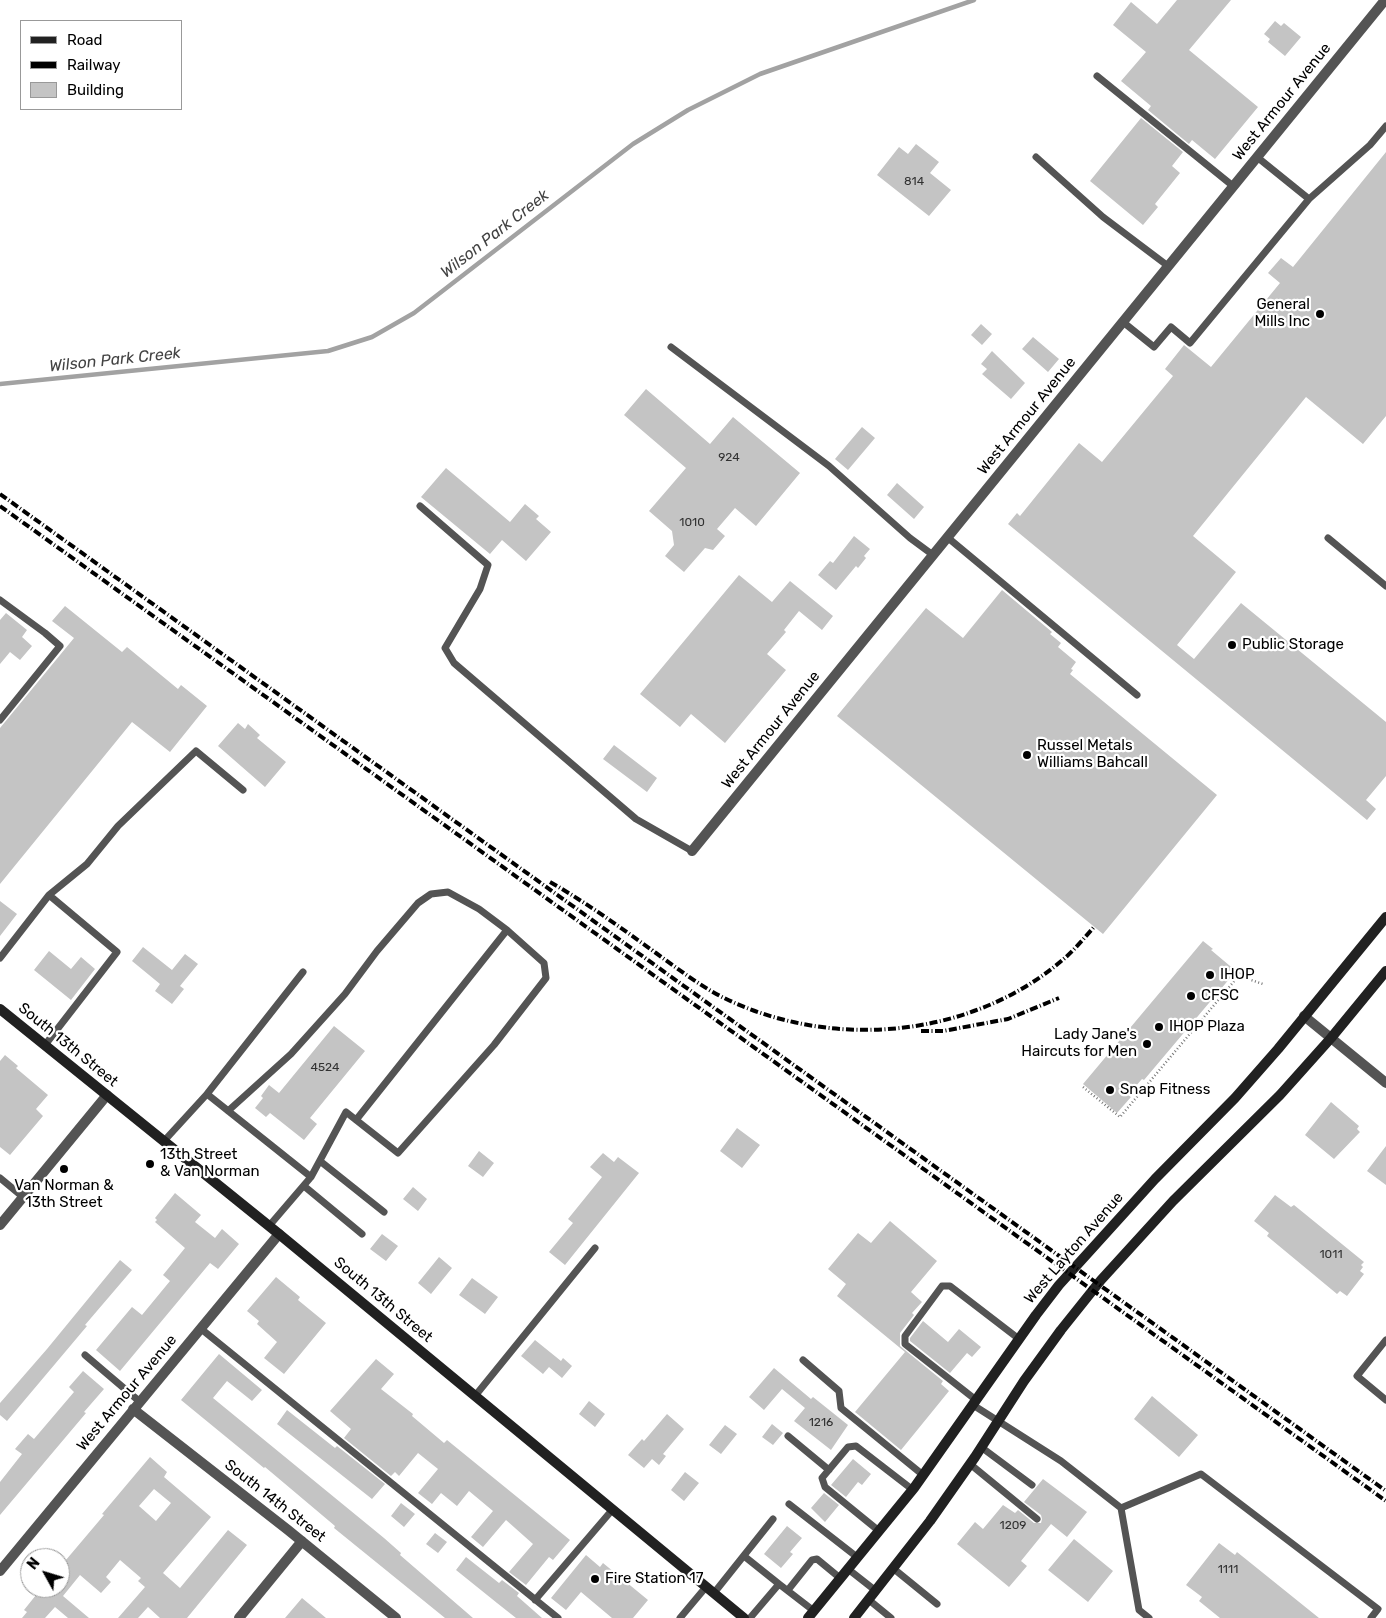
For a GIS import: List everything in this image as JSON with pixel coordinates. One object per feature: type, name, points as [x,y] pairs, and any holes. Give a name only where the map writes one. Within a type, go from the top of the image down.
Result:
[{"type":"main road","name":"West Layton Avenue","points":[[811,1614],[913,1490],[1059,1285],[1155,1179],[1230,1104],[1386,917]]},
{"type":"main road","points":[[854,1618],[936,1513],[1055,1338],[1121,1256],[1173,1201],[1258,1117],[1331,1038],[1386,971]]},
{"type":"main road","name":"South 13th Street","points":[[0,1009],[279,1234],[744,1618]]},
{"type":"street","name":"West Armour Avenue","points":[[692,851],[1385,0]]},
{"type":"street","points":[[1304,1016],[1386,1083]]},
{"type":"street","points":[[0,1225],[107,1095]]},
{"type":"street","name":"West Armour Avenue","points":[[0,1571],[279,1234]]},
{"type":"street","name":"South 14th Street","points":[[136,1405],[396,1618]]},
{"type":"street","points":[[239,1618],[302,1541]]},
{"type":"lane","points":[[1097,76],[1233,186]]},
{"type":"lane","points":[[1123,322],[1154,347],[1171,327],[1190,343],[1309,199],[1370,145],[1386,126]]},
{"type":"lane","points":[[1036,157],[1103,217],[1168,266]]},
{"type":"lane","points":[[1257,157],[1309,199]]},
{"type":"lane","points":[[671,347],[829,466],[910,538],[933,555]]},
{"type":"lane","points":[[420,506],[488,566],[480,588],[445,648],[454,663],[636,819],[692,851]]},
{"type":"lane","points":[[948,537],[1137,695]]},
{"type":"lane","points":[[1328,538],[1386,586]]},
{"type":"lane","points":[[0,600],[60,646],[0,720]]},
{"type":"lane","points":[[0,958],[49,895],[87,864],[118,826],[196,751],[243,790]]},
{"type":"lane","points":[[228,1111],[291,1054],[344,994],[377,951],[418,904],[431,894],[448,892],[479,909],[507,930],[544,963],[546,978],[494,1045],[398,1153],[346,1112],[311,1177],[269,1226]]},
{"type":"lane","points":[[45,1045],[117,952],[49,895]]},
{"type":"lane","points":[[356,1120],[507,930]]},
{"type":"lane","points":[[164,1141],[206,1094],[303,972]]},
{"type":"lane","points":[[206,1094],[311,1177]]},
{"type":"lane","points":[[320,1161],[384,1212]]},
{"type":"lane","points":[[0,1178],[23,1197]]},
{"type":"lane","points":[[304,1186],[362,1234]]},
{"type":"lane","points":[[475,1396],[595,1248]]},
{"type":"lane","points":[[1019,1339],[950,1286],[942,1286],[905,1336],[905,1344],[998,1421],[1061,1461],[1120,1508],[1139,1610],[1149,1618]]},
{"type":"lane","points":[[200,1328],[558,1618]]},
{"type":"lane","points":[[1386,1340],[1357,1376],[1386,1400]]},
{"type":"lane","points":[[85,1355],[136,1405]]},
{"type":"lane","points":[[803,1360],[839,1392],[841,1408],[923,1475]]},
{"type":"lane","points":[[788,1436],[829,1470]]},
{"type":"lane","points":[[879,1531],[824,1487],[822,1478],[848,1447],[856,1446],[913,1490]]},
{"type":"lane","points":[[982,1447],[1032,1485]]},
{"type":"lane","points":[[970,1464],[1037,1519]]},
{"type":"lane","points":[[1120,1508],[1201,1474],[1378,1609],[1372,1618]]},
{"type":"lane","points":[[789,1504],[857,1557]]},
{"type":"lane","points":[[535,1600],[613,1509]]},
{"type":"lane","points":[[680,1618],[744,1556],[773,1519]]},
{"type":"lane","points":[[744,1556],[788,1590],[811,1614]]},
{"type":"lane","points":[[788,1590],[812,1560],[817,1560],[840,1578]]},
{"type":"lane","points":[[848,1569],[876,1591]]},
{"type":"lane","points":[[894,1569],[937,1604]]},
{"type":"lane","points":[[750,1618],[779,1584]]},
{"type":"lane","points":[[869,1600],[891,1618]]},
{"type":"path","points":[[1084,1087],[1120,1117],[1241,973],[1251,980],[1263,984]]},
{"type":"building","points":[[1177,0],[1231,0],[1189,50],[1258,107],[1215,159],[1192,140],[1189,144],[1148,110],[1151,106],[1121,81],[1146,52],[1113,25],[1131,2],[1157,24]]},
{"type":"building","points":[[1275,21],[1281,26],[1284,23],[1301,37],[1285,56],[1268,42],[1270,39],[1264,34]]},
{"type":"building","points":[[1141,118],[1183,152],[1172,166],[1180,173],[1155,204],[1158,207],[1143,225],[1090,181]]},
{"type":"building","points":[[916,144],[939,162],[930,173],[951,190],[929,216],[877,175],[899,147],[908,154]]},
{"type":"building","points":[[1386,152],[1386,416],[1363,444],[1306,397],[1193,536],[1236,572],[1177,645],[1194,659],[1241,603],[1386,722],[1386,776],[1366,800],[1376,809],[1367,820],[1008,524],[1017,513],[1020,516],[1079,443],[1102,462],[1173,376],[1165,369],[1184,345],[1211,367],[1280,283],[1268,273],[1281,258],[1293,267]]},
{"type":"building","points":[[981,324],[992,334],[982,345],[971,335]]},
{"type":"building","points":[[1033,337],[1059,359],[1048,372],[1022,349]]},
{"type":"building","points":[[992,351],[1025,383],[1011,399],[982,374],[987,369],[981,364]]},
{"type":"building","points":[[646,389],[710,444],[733,417],[800,473],[756,526],[735,508],[717,529],[725,536],[713,550],[705,548],[684,572],[665,556],[674,545],[672,531],[649,511],[686,468],[624,415]]},
{"type":"building","points":[[862,427],[875,438],[848,470],[835,459]]},
{"type":"building","points":[[446,468],[510,522],[525,504],[539,516],[536,519],[551,532],[526,561],[502,540],[490,554],[421,497]]},
{"type":"building","points":[[897,483],[924,507],[914,519],[887,495]]},
{"type":"building","points":[[854,536],[870,549],[858,568],[856,566],[836,590],[818,575],[830,561],[833,563]]},
{"type":"building","points":[[739,575],[772,602],[790,581],[833,616],[822,630],[799,611],[784,630],[786,632],[767,654],[786,670],[725,743],[691,714],[680,727],[640,694]]},
{"type":"building","name":"Russel Metals Williams Bahcall","points":[[1002,590],[1052,632],[1050,634],[1061,643],[1058,647],[1076,662],[1070,674],[1217,795],[1103,934],[837,716],[926,608],[963,638]]},
{"type":"building","points":[[65,606],[122,652],[127,647],[178,689],[181,685],[207,706],[170,752],[132,722],[0,884],[0,728],[74,638],[52,621]]},
{"type":"building","points":[[6,613],[27,630],[22,637],[32,646],[20,660],[10,652],[0,664],[0,620]]},
{"type":"building","points":[[238,723],[245,729],[248,724],[260,735],[257,738],[286,762],[265,787],[218,746]]},
{"type":"building","points":[[614,745],[657,778],[647,792],[603,759]]},
{"type":"building","points":[[0,901],[17,914],[0,936]]},
{"type":"building","name":"IHOP Plaza","points":[[1203,941],[1236,971],[1144,1080],[1142,1079],[1128,1095],[1131,1097],[1117,1113],[1083,1084]]},
{"type":"building","points":[[143,947],[172,970],[185,954],[198,964],[180,986],[184,989],[172,1004],[155,991],[160,984],[132,961]]},
{"type":"building","points":[[49,951],[71,969],[81,957],[95,969],[71,1000],[34,970]]},
{"type":"building","points":[[334,1026],[365,1051],[310,1118],[317,1124],[304,1140],[270,1113],[266,1117],[255,1108],[263,1098],[261,1096],[269,1085],[279,1093]]},
{"type":"building","points":[[5,1055],[18,1066],[16,1068],[48,1095],[36,1109],[43,1116],[10,1155],[0,1147],[0,1061]]},
{"type":"building","points":[[1331,1102],[1359,1126],[1357,1129],[1360,1132],[1334,1159],[1305,1135]]},
{"type":"building","points":[[737,1128],[760,1145],[742,1168],[720,1151]]},
{"type":"building","points":[[1386,1146],[1386,1185],[1367,1171]]},
{"type":"building","points":[[479,1151],[494,1163],[483,1177],[468,1166]]},
{"type":"building","points":[[603,1153],[614,1162],[618,1157],[639,1173],[565,1265],[549,1252],[573,1223],[568,1219],[602,1177],[590,1167]]},
{"type":"building","points":[[413,1187],[427,1199],[418,1211],[403,1199]]},
{"type":"building","points":[[175,1193],[201,1215],[195,1222],[215,1238],[222,1229],[239,1244],[218,1269],[210,1263],[120,1371],[96,1350],[132,1307],[142,1315],[170,1281],[163,1275],[185,1248],[155,1222],[157,1220],[155,1218]]},
{"type":"building","points":[[1275,1195],[1291,1207],[1294,1205],[1364,1262],[1361,1265],[1363,1267],[1360,1271],[1364,1274],[1347,1296],[1340,1291],[1337,1294],[1267,1236],[1269,1233],[1254,1221]]},
{"type":"building","points":[[890,1221],[937,1261],[911,1292],[922,1302],[912,1313],[914,1315],[900,1333],[900,1346],[943,1381],[941,1384],[949,1391],[901,1450],[855,1412],[905,1352],[837,1296],[846,1284],[828,1269],[858,1233],[871,1243]]},
{"type":"building","points":[[382,1234],[398,1246],[386,1261],[370,1249]]},
{"type":"building","points":[[439,1257],[452,1268],[431,1294],[418,1283]]},
{"type":"building","points":[[120,1260],[132,1270],[7,1421],[0,1415],[0,1403]]},
{"type":"building","points":[[276,1277],[300,1297],[298,1300],[326,1323],[284,1374],[264,1358],[277,1342],[257,1324],[259,1321],[247,1311]]},
{"type":"building","points":[[472,1278],[498,1297],[485,1314],[459,1295]]},
{"type":"building","points":[[923,1321],[948,1342],[959,1329],[981,1347],[972,1357],[967,1353],[950,1373],[910,1341],[910,1338]]},
{"type":"building","points":[[535,1340],[561,1361],[563,1358],[572,1366],[562,1378],[549,1367],[543,1374],[521,1356]]},
{"type":"building","points":[[219,1354],[262,1390],[252,1401],[227,1381],[213,1398],[384,1538],[401,1553],[400,1555],[473,1618],[445,1618],[334,1528],[335,1526],[265,1467],[181,1400]]},
{"type":"building","points":[[376,1359],[394,1374],[381,1389],[413,1414],[412,1416],[444,1443],[447,1440],[570,1540],[553,1560],[549,1557],[526,1585],[509,1572],[533,1544],[506,1520],[483,1547],[471,1537],[493,1511],[469,1491],[457,1506],[441,1493],[432,1504],[418,1493],[438,1469],[418,1453],[399,1476],[395,1472],[391,1476],[344,1438],[351,1429],[330,1411]]},
{"type":"building","points":[[774,1368],[811,1399],[813,1397],[848,1425],[831,1450],[794,1421],[805,1408],[782,1389],[764,1410],[749,1397]]},
{"type":"building","points":[[83,1371],[104,1389],[0,1515],[0,1482],[22,1454],[15,1449],[28,1434],[34,1439],[74,1392],[69,1387]]},
{"type":"building","points":[[1152,1396],[1198,1435],[1179,1457],[1134,1419]]},
{"type":"building","points":[[589,1401],[605,1414],[595,1427],[579,1414]]},
{"type":"building","points":[[287,1410],[385,1484],[372,1499],[277,1424]]},
{"type":"building","points":[[667,1414],[684,1429],[663,1454],[666,1456],[659,1465],[652,1459],[644,1468],[628,1455],[642,1439],[644,1441]]},
{"type":"building","points":[[772,1424],[783,1433],[773,1445],[762,1437]]},
{"type":"building","points":[[725,1425],[737,1434],[721,1454],[709,1445]]},
{"type":"building","points":[[150,1457],[167,1472],[164,1477],[211,1517],[163,1573],[180,1588],[228,1530],[247,1545],[187,1618],[160,1618],[148,1607],[138,1618],[118,1618],[145,1587],[138,1581],[141,1578],[120,1560],[106,1577],[111,1582],[101,1593],[80,1575],[70,1587],[70,1555],[104,1515],[102,1514]],"holes":[[[154,1489],[171,1503],[156,1521],[139,1506]]]},
{"type":"building","points":[[853,1459],[871,1474],[862,1485],[858,1482],[846,1497],[831,1485]]},
{"type":"building","points":[[685,1472],[699,1483],[684,1501],[671,1490]]},
{"type":"building","points":[[1043,1479],[1087,1512],[1067,1537],[1051,1524],[1021,1561],[1027,1566],[1009,1587],[957,1544],[975,1522],[983,1529],[1003,1505],[1015,1513],[1018,1510],[1034,1523],[1041,1523],[1041,1515],[1024,1502]]},
{"type":"building","points":[[824,1493],[839,1505],[825,1522],[811,1508]]},
{"type":"building","points":[[401,1503],[415,1514],[404,1527],[391,1516]]},
{"type":"building","points":[[787,1526],[802,1538],[790,1552],[793,1554],[781,1568],[764,1554]]},
{"type":"building","points":[[435,1533],[447,1542],[438,1553],[426,1544]]},
{"type":"building","points":[[1074,1539],[1113,1571],[1088,1602],[1048,1570]]},
{"type":"building","points":[[1219,1543],[1235,1555],[1237,1552],[1319,1618],[1220,1618],[1199,1601],[1202,1597],[1186,1585]]},
{"type":"building","name":"Fire Station 17","points":[[586,1555],[600,1567],[603,1563],[648,1600],[633,1618],[612,1618],[581,1592],[566,1610],[551,1598]]},
{"type":"building","points":[[466,1557],[499,1583],[502,1580],[519,1593],[517,1596],[542,1618],[516,1618],[497,1603],[456,1570]]},
{"type":"building","points":[[34,1598],[65,1598],[89,1618],[68,1618],[55,1607],[45,1618],[22,1618],[27,1612],[24,1610]]},
{"type":"building","points":[[302,1598],[326,1618],[285,1618]]},
{"type":"waterway","name":"Wilson Park Creek","points":[[0,384],[328,351],[372,337],[414,313],[633,144],[688,110],[760,74],[974,0]]},
{"type":"railway","points":[[0,494],[1386,1491]]},
{"type":"railway","points":[[0,506],[1386,1501]]},
{"type":"railway","points":[[550,882],[591,907],[722,997],[764,1014],[809,1025],[854,1030],[900,1028],[945,1020],[988,1005],[1029,984],[1066,957],[1094,927]]},
{"type":"railway","points":[[921,1031],[943,1031],[1008,1019],[1059,998]]},
{"type":"place","name":"General Mills Inc","points":[[1320,314]]},
{"type":"place","name":"Public Storage","points":[[1232,645]]},
{"type":"place","name":"Russel Metals Williams Bahcall","points":[[1027,755]]},
{"type":"place","name":"IHOP","points":[[1210,975]]},
{"type":"place","name":"CFSC","points":[[1191,996]]},
{"type":"place","name":"IHOP Plaza","points":[[1159,1027]]},
{"type":"place","name":"Lady Jane's Haircuts for Men","points":[[1147,1044]]},
{"type":"place","name":"Snap Fitness","points":[[1110,1090]]},
{"type":"place","name":"13th Street & Van Norman","points":[[150,1164]]},
{"type":"place","name":"Van Norman & 13th Street","points":[[64,1169]]},
{"type":"place","name":"Fire Station 17","points":[[595,1579]]}]
